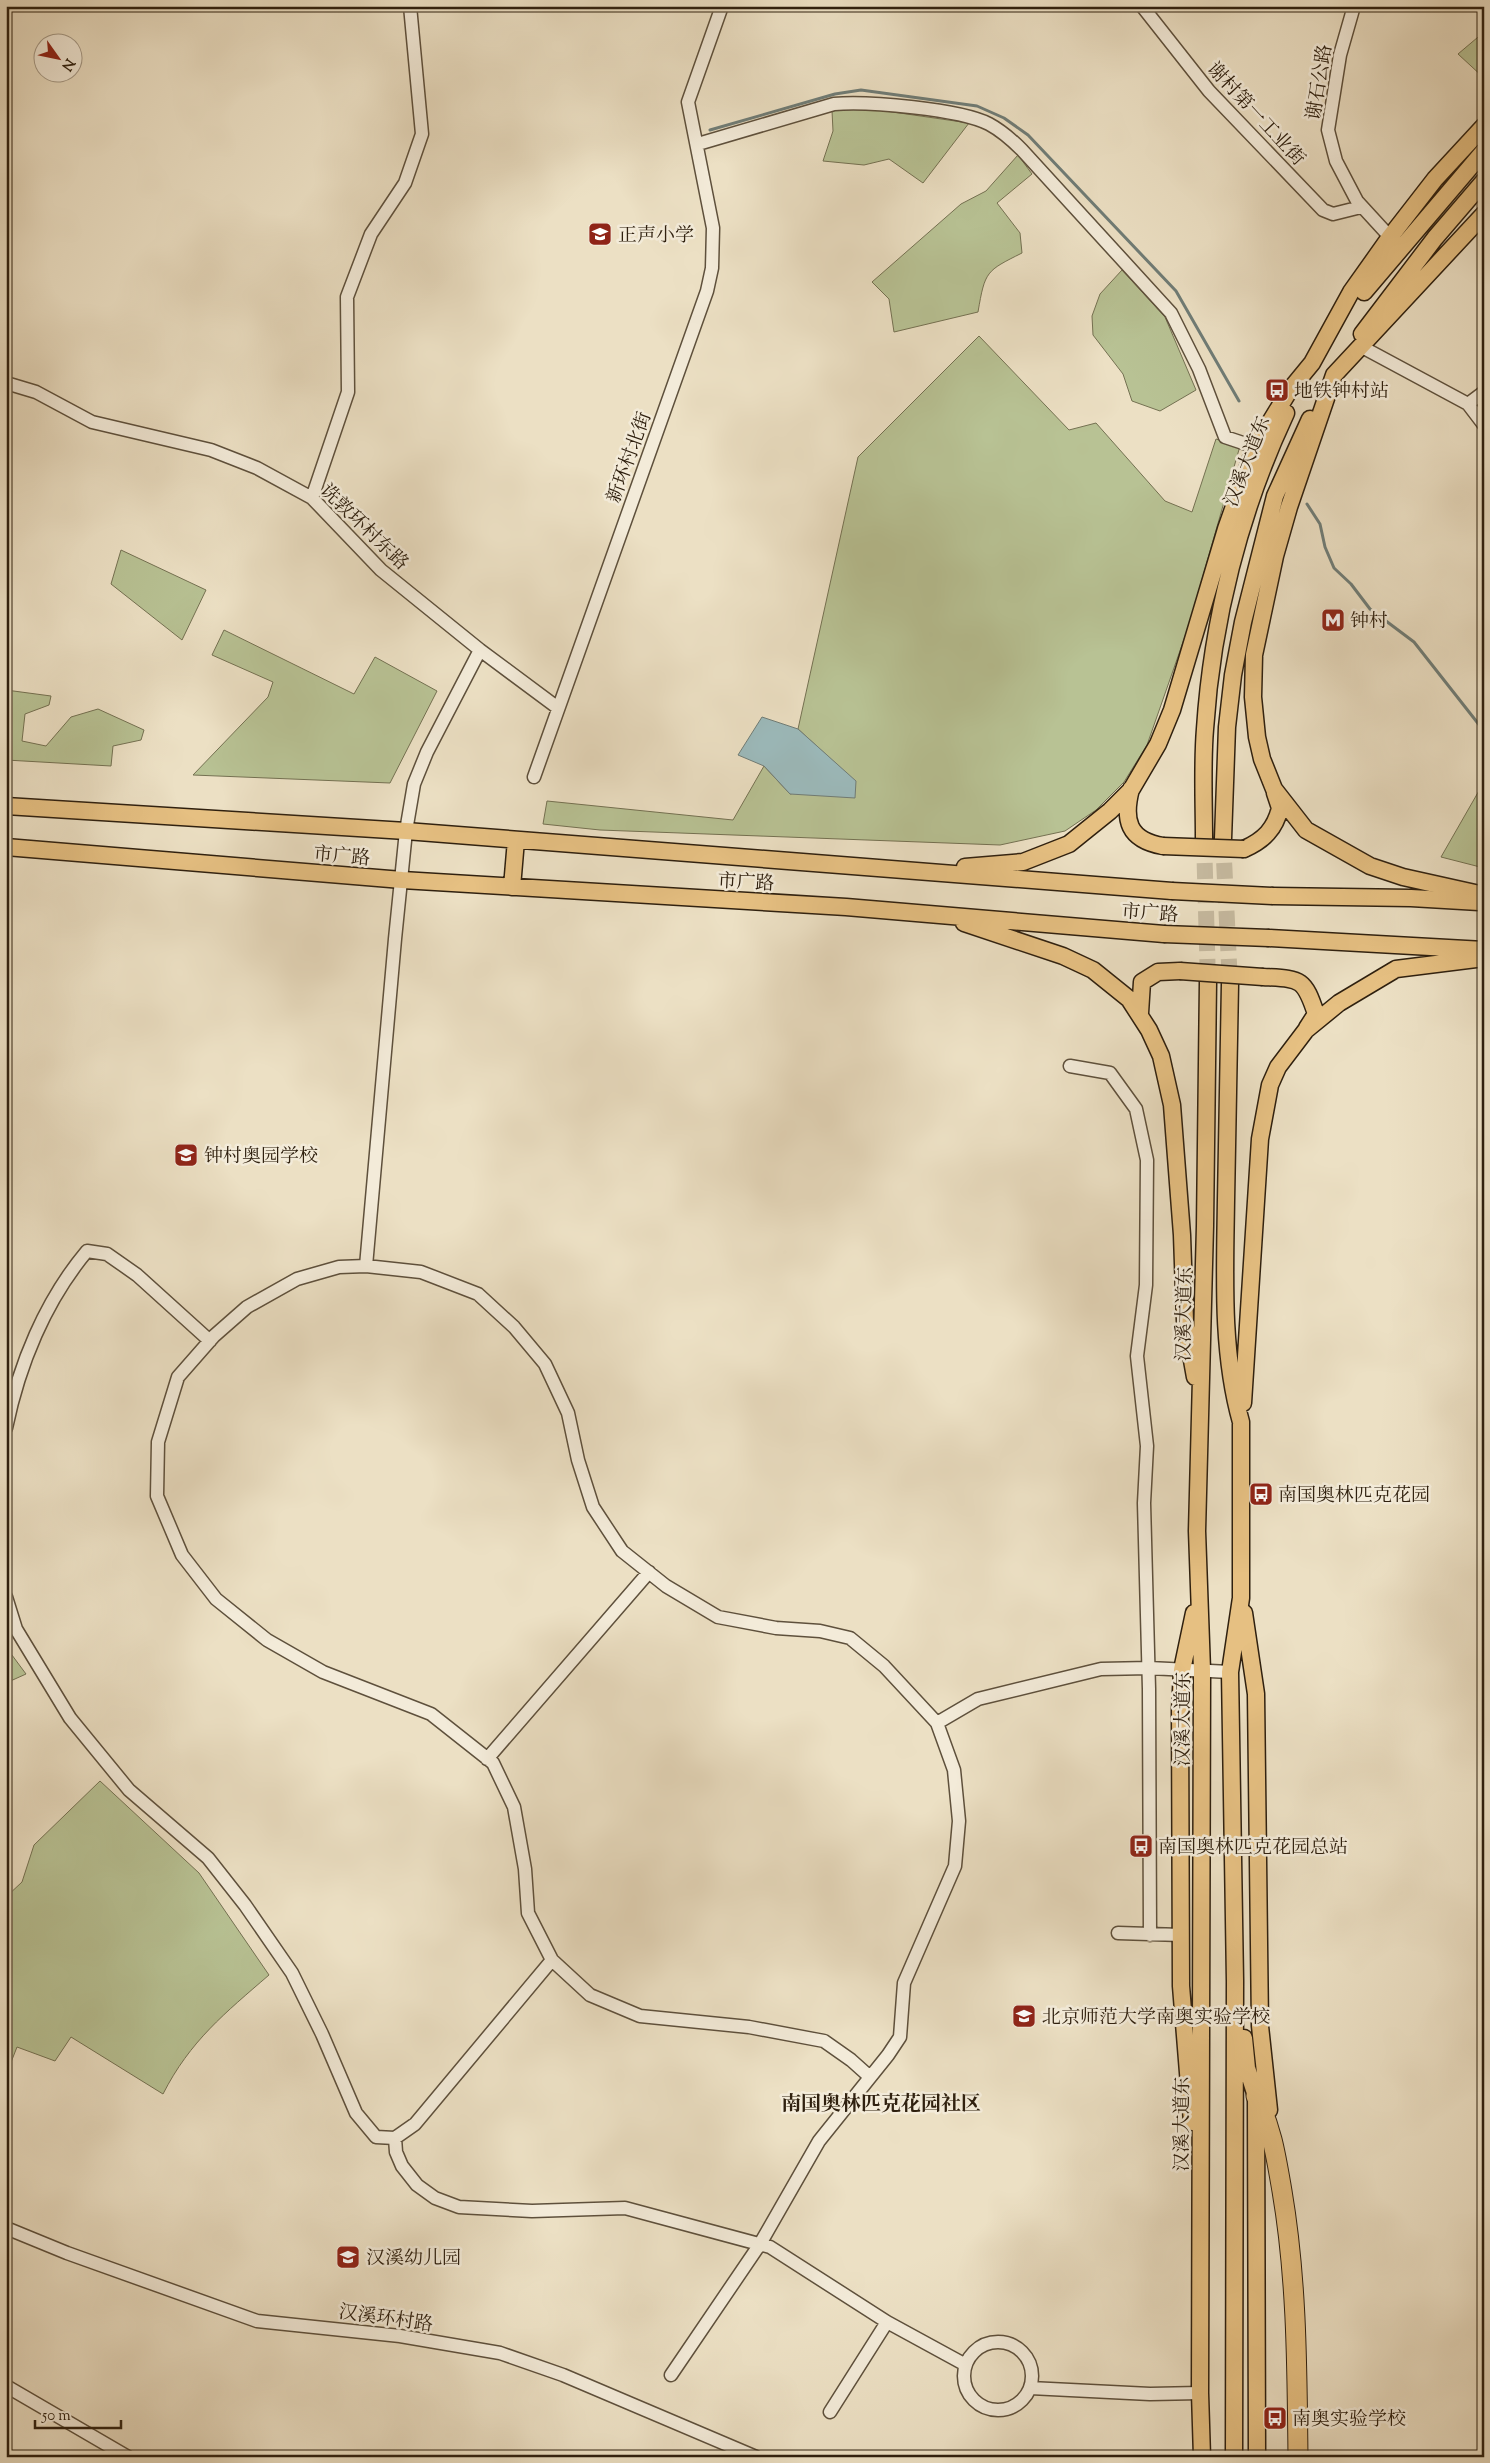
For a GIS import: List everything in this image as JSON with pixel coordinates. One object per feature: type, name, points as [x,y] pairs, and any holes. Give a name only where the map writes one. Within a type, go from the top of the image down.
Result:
[{"type":"highway","points":[[1256,2096],[1273,2134],[1294,2286],[1298,2457]]},
{"type":"main road","points":[[921,871],[1023,862],[1069,844],[1110,811],[1132,789],[1158,744],[1172,710],[1226,529],[1254,447],[1289,391],[1312,363],[1352,292],[1390,237],[1435,179],[1484,126]]},
{"type":"main road","name":"汉溪大道东","points":[[1204,839],[1205,729],[1216,635],[1228,580],[1268,452],[1295,394],[1312,363],[1371,282],[1481,154]]},
{"type":"main road","points":[[1223,839],[1227,727],[1233,675],[1243,622],[1275,496],[1302,434],[1334,375],[1410,269],[1484,181]]},
{"type":"main road","points":[[1132,789],[1127,808],[1133,832],[1147,844],[1244,849],[1259,842],[1268,834],[1278,817],[1280,808],[1262,759],[1257,737],[1253,697],[1254,654],[1263,609],[1287,515],[1334,375],[1484,214]]},
{"type":"main road","points":[[1272,786],[1306,830],[1346,854],[1370,866],[1403,877],[1484,895]]},
{"type":"main road","name":"市广路","points":[[6,806],[516,840],[1172,891],[1273,896],[1411,898],[1484,903]]},
{"type":"main road","points":[[512,887],[516,840]]},
{"type":"main road","name":"市广路","points":[[6,847],[402,880],[936,914],[1164,934],[1484,950]]},
{"type":"main road","points":[[936,914],[1063,956],[1093,970],[1129,999],[1140,1013],[1161,1056],[1172,1105],[1182,1235],[1185,1322],[1200,1411]]},
{"type":"main road","points":[[1306,1030],[1339,1003],[1396,969],[1484,958]]},
{"type":"main road","points":[[1140,1013],[1142,982],[1158,972],[1180,971],[1288,978],[1300,982],[1306,987],[1316,1014],[1278,1067],[1270,1085],[1260,1139],[1241,1422],[1241,1598],[1230,1672],[1233,1919],[1234,2457]]},
{"type":"main road","name":"汉溪大道东","points":[[1202,2457],[1200,2393],[1202,1670],[1198,1591],[1208,982]]},
{"type":"main road","points":[[1230,984],[1225,1239],[1227,1331],[1235,1401],[1241,1422]]},
{"type":"main road","points":[[1198,1591],[1182,1670],[1180,1711],[1181,1935],[1183,2028],[1192,2129],[1201,2192]]},
{"type":"main road","points":[[1241,1598],[1256,1694],[1260,2026],[1273,2134]]},
{"type":"main road","points":[[1202,1786],[1230,1787]]},
{"type":"main road","points":[[1233,1919],[1247,2068],[1256,2096],[1257,2457]]},
{"type":"street","points":[[312,498],[348,392],[347,297],[371,234],[405,183],[422,134],[410,6]]},
{"type":"street","name":"新环村北街","points":[[534,777],[707,291],[712,268],[713,228],[698,144],[688,102],[722,6]]},
{"type":"street","name":"谢村第一工业街","points":[[1142,6],[1209,91],[1323,210],[1333,214],[1361,207]]},
{"type":"street","name":"谢石公路","points":[[1354,6],[1340,55],[1328,130],[1336,161],[1361,207],[1390,237]]},
{"type":"street","points":[[698,144],[834,104],[857,102],[964,116],[988,124],[1007,136],[1022,150],[1171,313],[1199,369],[1225,437],[1254,447]]},
{"type":"street","points":[[1362,347],[1468,404],[1484,425]]},
{"type":"street","name":"诜敦环村东路","points":[[6,383],[36,392],[92,422],[211,450],[257,468],[312,498],[381,570],[480,650],[558,708]]},
{"type":"street","points":[[1468,404],[1484,392]]},
{"type":"street","points":[[366,1266],[380,1096],[406,832],[414,784],[427,752],[480,650]]},
{"type":"street","points":[[1070,1066],[1110,1073],[1136,1109],[1147,1160],[1146,1286],[1137,1356],[1147,1446],[1144,1503],[1149,1668],[1150,1934]]},
{"type":"street","points":[[6,1428],[9,1394],[40,1323],[71,1270],[87,1252],[107,1254],[137,1276],[210,1341]]},
{"type":"street","points":[[671,2375],[760,2244],[819,2141],[870,2077],[900,2037],[904,1983],[955,1866],[959,1820],[954,1770],[937,1723],[884,1666],[850,1638],[820,1631],[776,1628],[718,1617],[666,1586],[622,1552],[593,1508],[578,1460],[568,1414],[545,1364],[514,1327],[478,1294],[421,1272],[366,1266],[339,1267],[297,1279],[247,1307],[210,1341],[178,1377],[158,1442],[157,1496],[182,1555],[216,1598],[267,1640],[323,1672],[431,1714],[493,1763],[514,1807],[525,1869],[528,1913],[552,1960],[590,1995],[640,2016],[749,2027],[824,2041],[851,2060],[870,2077]]},
{"type":"street","points":[[487,1759],[648,1572]]},
{"type":"street","points":[[6,1597],[16,1629],[70,1718],[129,1790],[208,1858],[245,1904],[292,1973],[322,2034],[356,2114],[376,2137],[395,2138],[415,2124],[552,1960]]},
{"type":"street","points":[[937,1723],[978,1699],[1101,1669],[1149,1668],[1230,1672]]},
{"type":"street","points":[[1118,1934],[1181,1935]]},
{"type":"street","points":[[395,2138],[396,2152],[402,2166],[417,2184],[435,2198],[459,2207],[532,2211],[625,2208],[770,2247],[887,2322],[964,2364]]},
{"type":"street","name":"汉溪环村路","points":[[6,2228],[66,2253],[257,2321],[400,2336],[500,2353],[563,2375],[756,2457]]},
{"type":"street","points":[[830,2412],[887,2322]]},
{"type":"street","points":[[1008,2343],[1018,2348],[1026,2356],[1031,2366],[1030,2388],[1016,2405],[1005,2410],[983,2407],[967,2391],[964,2380],[964,2364],[976,2350],[986,2344],[1008,2343]]},
{"type":"street","points":[[6,2386],[128,2457]]},
{"type":"street","points":[[1030,2388],[1150,2394],[1200,2393]]},
{"type":"green space","points":[[1484,32],[1484,78],[1458,54]]},
{"type":"green space","points":[[858,107],[969,123],[923,183],[889,159],[864,165],[823,161],[833,131],[832,111]]},
{"type":"green space","points":[[1018,155],[1032,174],[997,203],[1020,233],[1022,253],[1001,264],[989,274],[983,288],[978,312],[894,332],[889,299],[872,282],[961,204],[986,191]]},
{"type":"green space","points":[[1122,270],[1165,317],[1196,390],[1160,411],[1132,401],[1123,374],[1093,335],[1092,316],[1100,294]]},
{"type":"green space","points":[[979,336],[1069,430],[1096,423],[1165,501],[1192,512],[1216,439],[1240,446],[1189,625],[1147,745],[1124,782],[1096,810],[1065,831],[1000,845],[600,830],[543,824],[547,801],[733,820],[764,766],[790,794],[855,781],[798,729],[858,457]]},
{"type":"green space","points":[[121,550],[206,590],[182,640],[111,584]]},
{"type":"green space","points":[[224,630],[354,694],[375,657],[437,691],[390,783],[193,775],[268,697],[273,682],[212,655]]},
{"type":"green space","points":[[6,690],[51,696],[49,705],[25,714],[22,741],[46,746],[71,717],[98,709],[144,730],[141,740],[113,746],[111,766],[6,760]]},
{"type":"green space","points":[[1484,782],[1484,868],[1441,857]]},
{"type":"green space","points":[[6,1647],[26,1674],[6,1683]]},
{"type":"green space","points":[[100,1781],[199,1873],[269,1975],[223,2015],[197,2043],[185,2058],[163,2094],[71,2037],[55,2061],[17,2047],[6,2075],[6,1897],[22,1882],[34,1845]]},
{"type":"water","points":[[762,717],[798,729],[856,781],[855,798],[790,794],[764,766],[738,755]]},
{"type":"waterway","points":[[710,130],[835,94],[861,90],[977,106],[1004,118],[1028,135],[1176,291],[1239,401]]},
{"type":"waterway","points":[[1307,504],[1320,524],[1325,547],[1334,568],[1351,584],[1370,609],[1414,642],[1484,731]]},
{"type":"tunnel","points":[[1204,839],[1208,982]]},
{"type":"tunnel","points":[[1223,839],[1230,984]]},
{"type":"place","name":"正声小学","points":[[600,234]]},
{"type":"place","name":"地铁钟村站","points":[[1277,390]]},
{"type":"place","name":"钟村","points":[[1333,620]]},
{"type":"place","name":"钟村奥园学校","points":[[186,1155]]},
{"type":"place","name":"南国奥林匹克花园","points":[[1261,1494]]},
{"type":"place","name":"南国奥林匹克花园总站","points":[[1141,1846]]},
{"type":"place","name":"北京师范大学南奥实验学校","points":[[1024,2016]]},
{"type":"place","name":"汉溪幼儿园","points":[[348,2257]]},
{"type":"place","name":"南奥实验学校","points":[[1275,2418]]},
{"type":"district","name":"南国奥林匹克花园社区","points":[[881,2103]]}]
